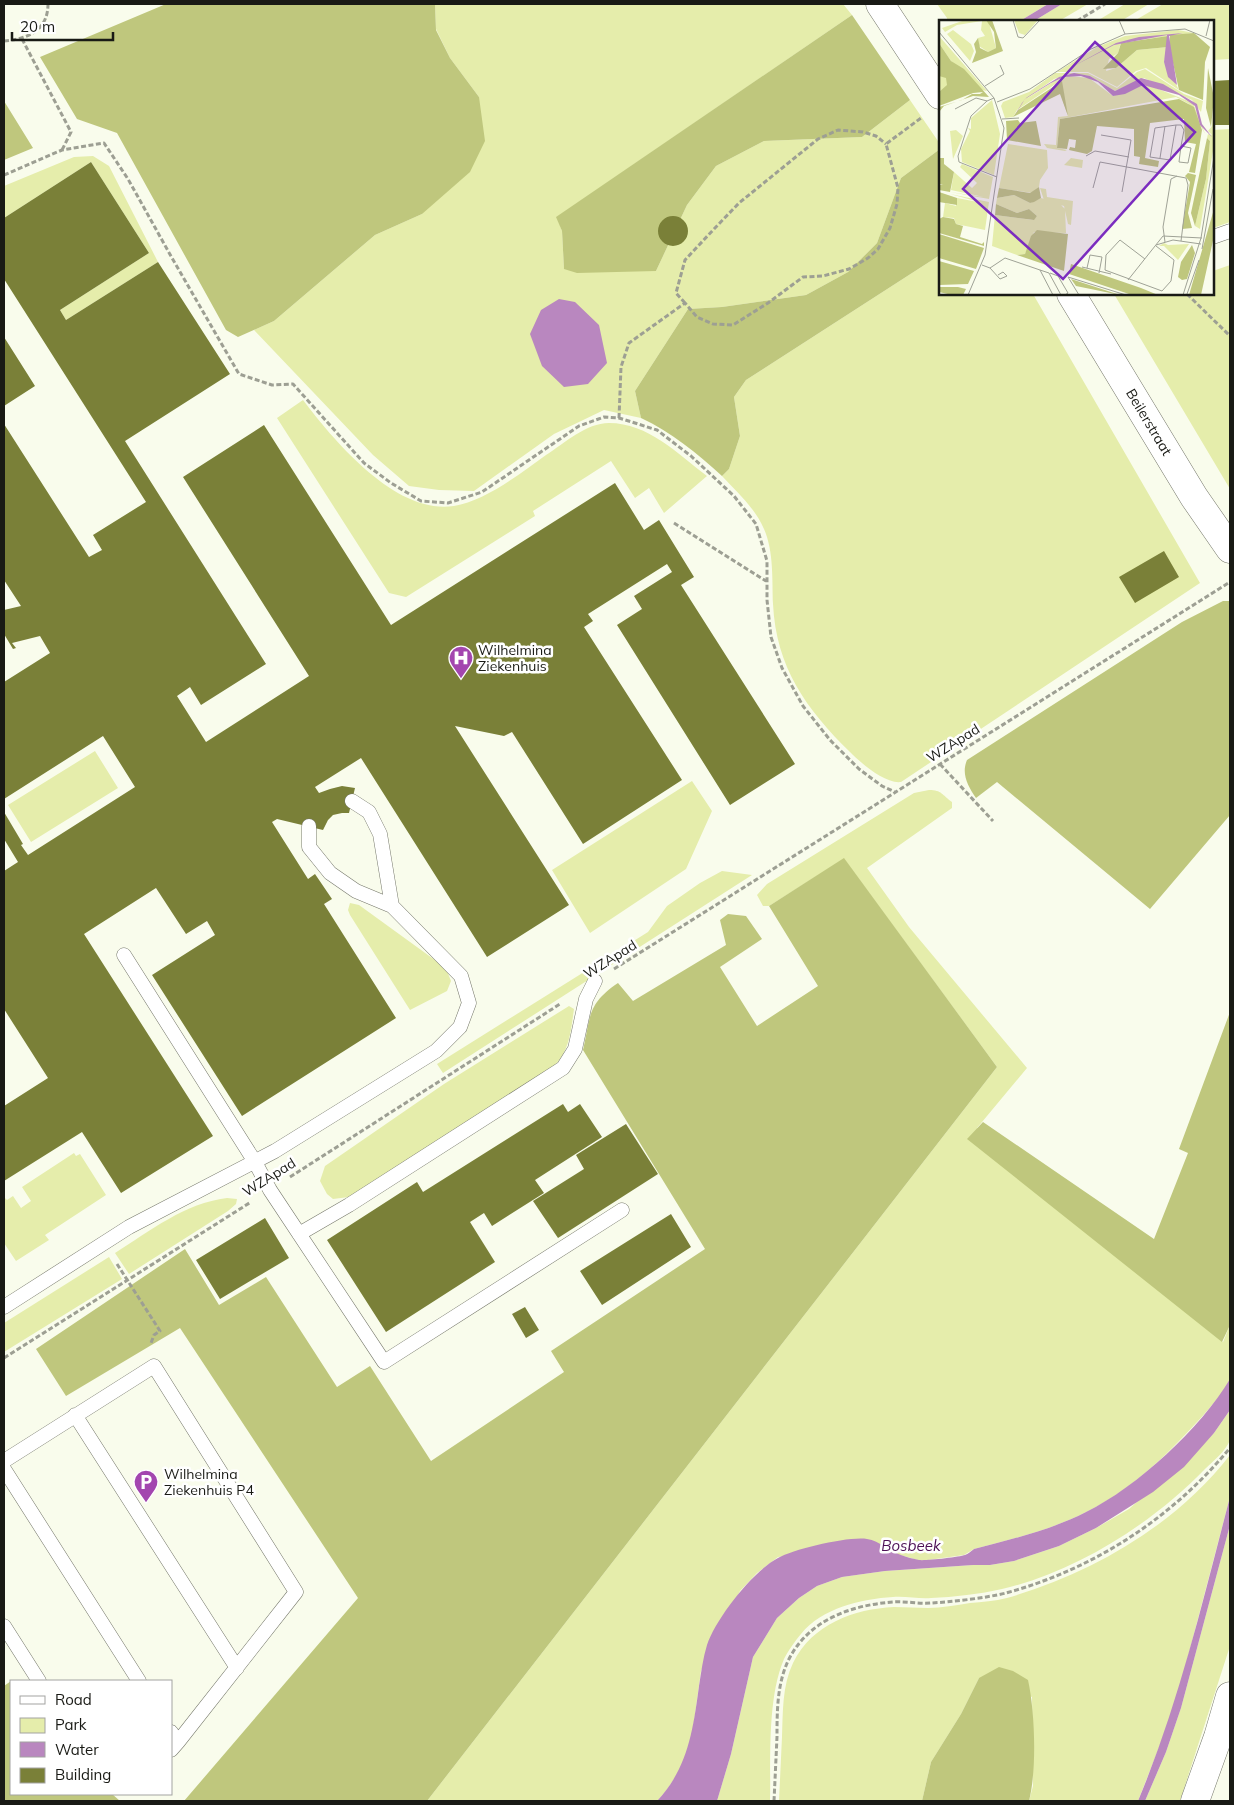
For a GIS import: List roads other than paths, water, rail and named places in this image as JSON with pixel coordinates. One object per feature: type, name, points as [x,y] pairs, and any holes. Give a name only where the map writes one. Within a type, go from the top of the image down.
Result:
[{"type":"street","points":[[880,4],[933,105]]},
{"type":"street","name":"Beilerstraat","points":[[1072,295],[1194,496],[1230,549]]},
{"type":"street","points":[[1195,1801],[1218,1737],[1230,1696]]},
{"type":"lane","points":[[1214,237],[1230,230]]},
{"type":"lane","points":[[352,801],[369,812],[380,834],[392,906]]},
{"type":"lane","points":[[4,1307],[129,1227],[255,1162],[436,1051],[460,1027],[469,1003],[461,976],[392,906],[356,891],[330,873],[309,847],[309,826]]},
{"type":"lane","points":[[124,955],[255,1162],[270,1190],[384,1362],[622,1210]]},
{"type":"lane","points":[[299,1234],[349,1205],[563,1068],[575,1049],[586,999],[595,981]]},
{"type":"lane","points":[[4,1461],[154,1366],[296,1592],[237,1668],[173,1741]]},
{"type":"lane","points":[[75,1415],[237,1668]]},
{"type":"lane","points":[[4,1469],[138,1680]]},
{"type":"lane","points":[[4,1628],[38,1680]]},
{"type":"water","points":[[1048,4],[1062,4],[1036,20],[1022,20]]},
{"type":"water","points":[[559,299],[575,302],[599,325],[607,363],[588,384],[564,387],[542,366],[530,334],[541,310]]},
{"type":"water","points":[[1230,1379],[1230,1410],[1214,1433],[1184,1467],[1153,1492],[1096,1528],[1059,1546],[1014,1561],[990,1565],[885,1571],[842,1577],[817,1586],[799,1598],[777,1618],[753,1657],[731,1754],[717,1801],[657,1801],[676,1775],[687,1748],[704,1655],[712,1634],[736,1596],[768,1564],[786,1554],[808,1547],[848,1539],[872,1540],[897,1553],[917,1560],[949,1558],[965,1555],[974,1549],[1031,1534],[1059,1524],[1106,1501],[1146,1472],[1185,1436],[1218,1398]]},
{"type":"water","points":[[1230,1497],[1230,1525],[1181,1708],[1166,1752],[1145,1801],[1138,1801],[1153,1764],[1178,1689]]},
{"type":"place","name":"Wilhelmina Ziekenhuis","points":[[461,679]]},
{"type":"place","name":"Wilhelmina Ziekenhuis P4","points":[[146,1503]]},
{"type":"water label","name":"Bosbeek","points":[[911,1546]]}]
